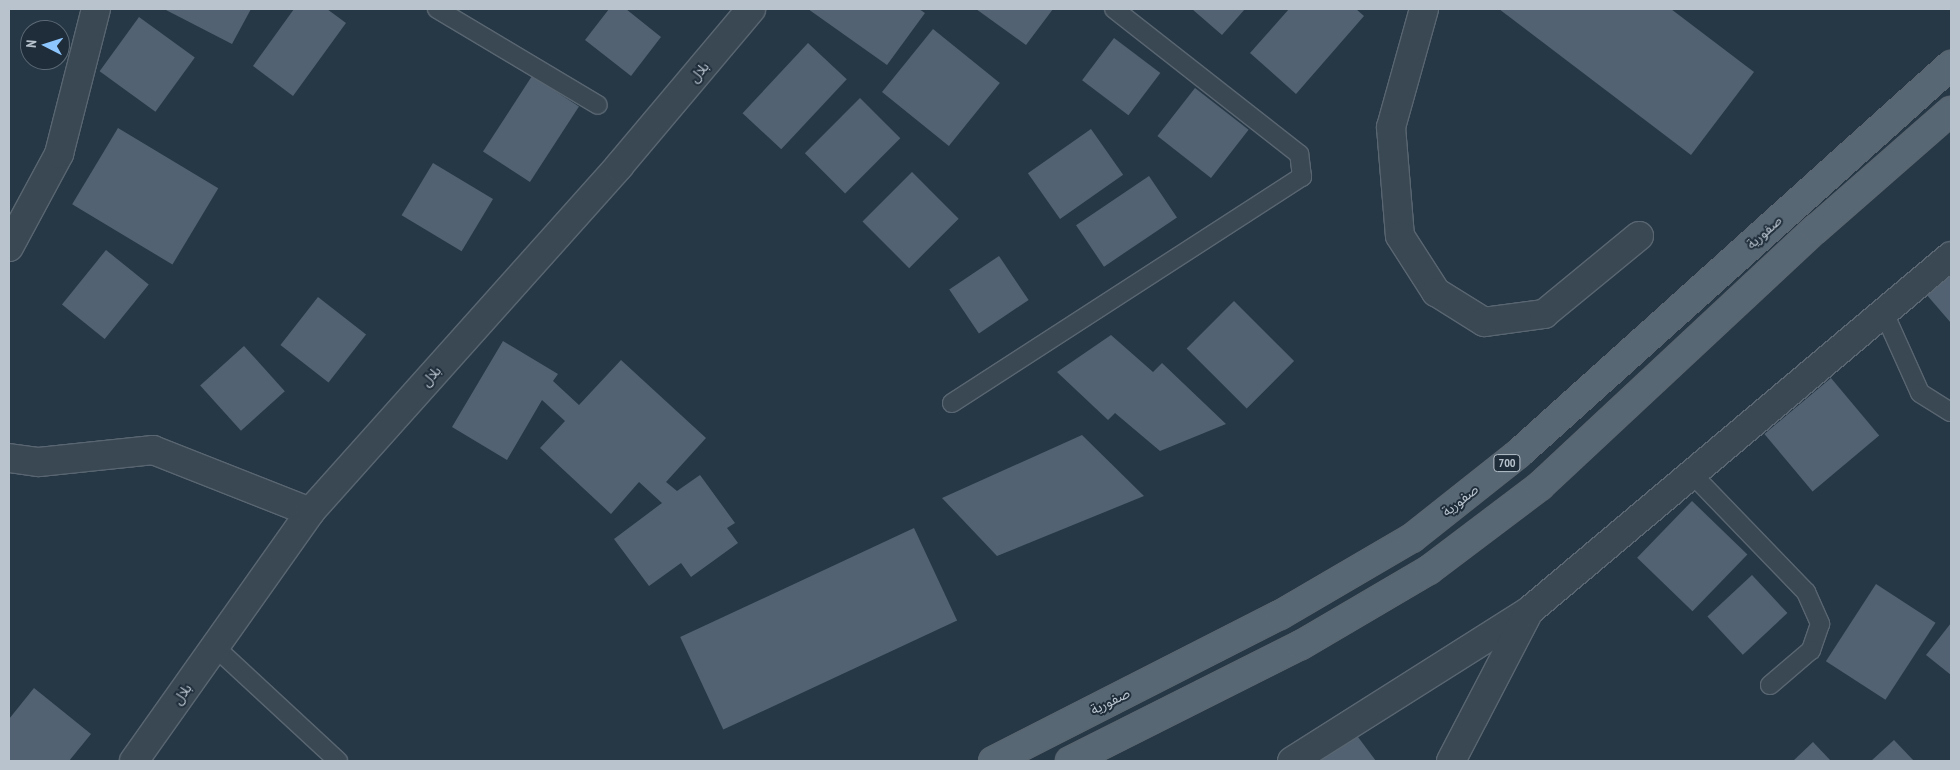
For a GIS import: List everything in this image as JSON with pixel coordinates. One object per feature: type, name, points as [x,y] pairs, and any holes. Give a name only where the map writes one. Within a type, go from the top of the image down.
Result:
[{"type":"main road","name":"صفورية","points":[[993,761],[1280,614],[1412,538],[1518,454],[1951,65]]},
{"type":"main road","points":[[1070,761],[1301,645],[1429,570],[1540,486],[1816,229],[1951,112]]},
{"type":"street","points":[[9,247],[59,154],[96,9]]},
{"type":"street","name":"بلال","points":[[134,761],[310,512],[619,166],[751,9]]},
{"type":"street","points":[[1424,9],[1391,127],[1400,236],[1436,292],[1484,322],[1544,314],[1639,236]]},
{"type":"street","points":[[1292,761],[1529,611],[1886,315],[1951,256]]},
{"type":"street","points":[[11,461],[39,462],[153,450],[310,512]]},
{"type":"street","points":[[1451,761],[1529,611]]},
{"type":"lane","points":[[437,9],[598,105]]},
{"type":"lane","points":[[952,403],[1302,177],[1299,154],[1114,9]]},
{"type":"lane","points":[[1886,315],[1920,393],[1951,412]]},
{"type":"lane","points":[[1693,475],[1806,592],[1820,624],[1811,650],[1770,685]]},
{"type":"lane","points":[[215,648],[338,761]]},
{"type":"building","points":[[164,9],[251,9],[232,44]]},
{"type":"building","points":[[294,9],[327,9],[346,23],[293,96],[253,66]]},
{"type":"building","points":[[609,9],[626,9],[661,37],[631,76],[585,40]]},
{"type":"building","points":[[808,9],[919,9],[925,13],[887,65]]},
{"type":"building","points":[[976,9],[1053,9],[1026,45]]},
{"type":"building","points":[[1192,9],[1245,9],[1222,35]]},
{"type":"building","points":[[1289,9],[1356,9],[1364,16],[1296,94],[1250,53]]},
{"type":"building","points":[[1499,9],[1671,9],[1754,72],[1691,155]]},
{"type":"building","points":[[139,17],[195,58],[155,112],[100,71]]},
{"type":"building","points":[[933,29],[1000,83],[949,146],[882,92]]},
{"type":"building","points":[[1114,38],[1160,73],[1128,115],[1082,80]]},
{"type":"building","points":[[808,43],[847,79],[781,149],[743,113]]},
{"type":"building","points":[[532,76],[579,106],[530,182],[483,151]]},
{"type":"building","points":[[1195,88],[1249,130],[1211,178],[1157,136]]},
{"type":"building","points":[[860,98],[900,138],[845,193],[805,153]]},
{"type":"building","points":[[118,128],[218,188],[172,265],[72,204]]},
{"type":"building","points":[[1091,129],[1123,175],[1060,219],[1028,173]]},
{"type":"building","points":[[433,163],[493,199],[462,251],[402,215]]},
{"type":"building","points":[[912,172],[959,219],[909,268],[863,221]]},
{"type":"building","points":[[1149,176],[1177,217],[1104,267],[1076,225]]},
{"type":"building","points":[[106,250],[149,285],[105,339],[62,304]]},
{"type":"building","points":[[999,256],[1029,300],[979,333],[949,290]]},
{"type":"building","points":[[1951,272],[1951,323],[1926,294]]},
{"type":"building","points":[[318,297],[366,335],[329,383],[280,345]]},
{"type":"building","points":[[1234,301],[1294,361],[1247,408],[1187,348]]},
{"type":"building","points":[[1111,335],[1153,372],[1162,363],[1226,424],[1160,451],[1115,413],[1108,420],[1057,372]]},
{"type":"building","points":[[503,341],[558,374],[553,381],[579,405],[621,360],[706,438],[666,482],[677,491],[700,475],[735,523],[727,528],[738,543],[691,577],[681,563],[649,586],[614,539],[662,503],[639,482],[611,514],[540,448],[565,421],[542,400],[507,460],[452,427]]},
{"type":"building","points":[[244,346],[285,391],[241,431],[200,385]]},
{"type":"building","points":[[1831,378],[1879,435],[1813,491],[1764,434]]},
{"type":"building","points":[[1082,435],[1144,496],[997,556],[942,498]]},
{"type":"building","points":[[1692,501],[1747,554],[1693,611],[1637,558]]},
{"type":"building","points":[[914,528],[957,620],[723,729],[680,637]]},
{"type":"building","points":[[1752,575],[1787,613],[1743,655],[1707,617]]},
{"type":"building","points":[[1876,584],[1936,623],[1885,700],[1826,661]]},
{"type":"building","points":[[1951,623],[1951,675],[1926,655]]},
{"type":"building","points":[[34,688],[91,734],[69,761],[9,761],[9,719]]},
{"type":"building","points":[[1352,729],[1376,761],[1311,761]]},
{"type":"building","points":[[1894,740],[1914,761],[1871,761]]},
{"type":"building","points":[[1813,742],[1831,761],[1793,761]]}]
